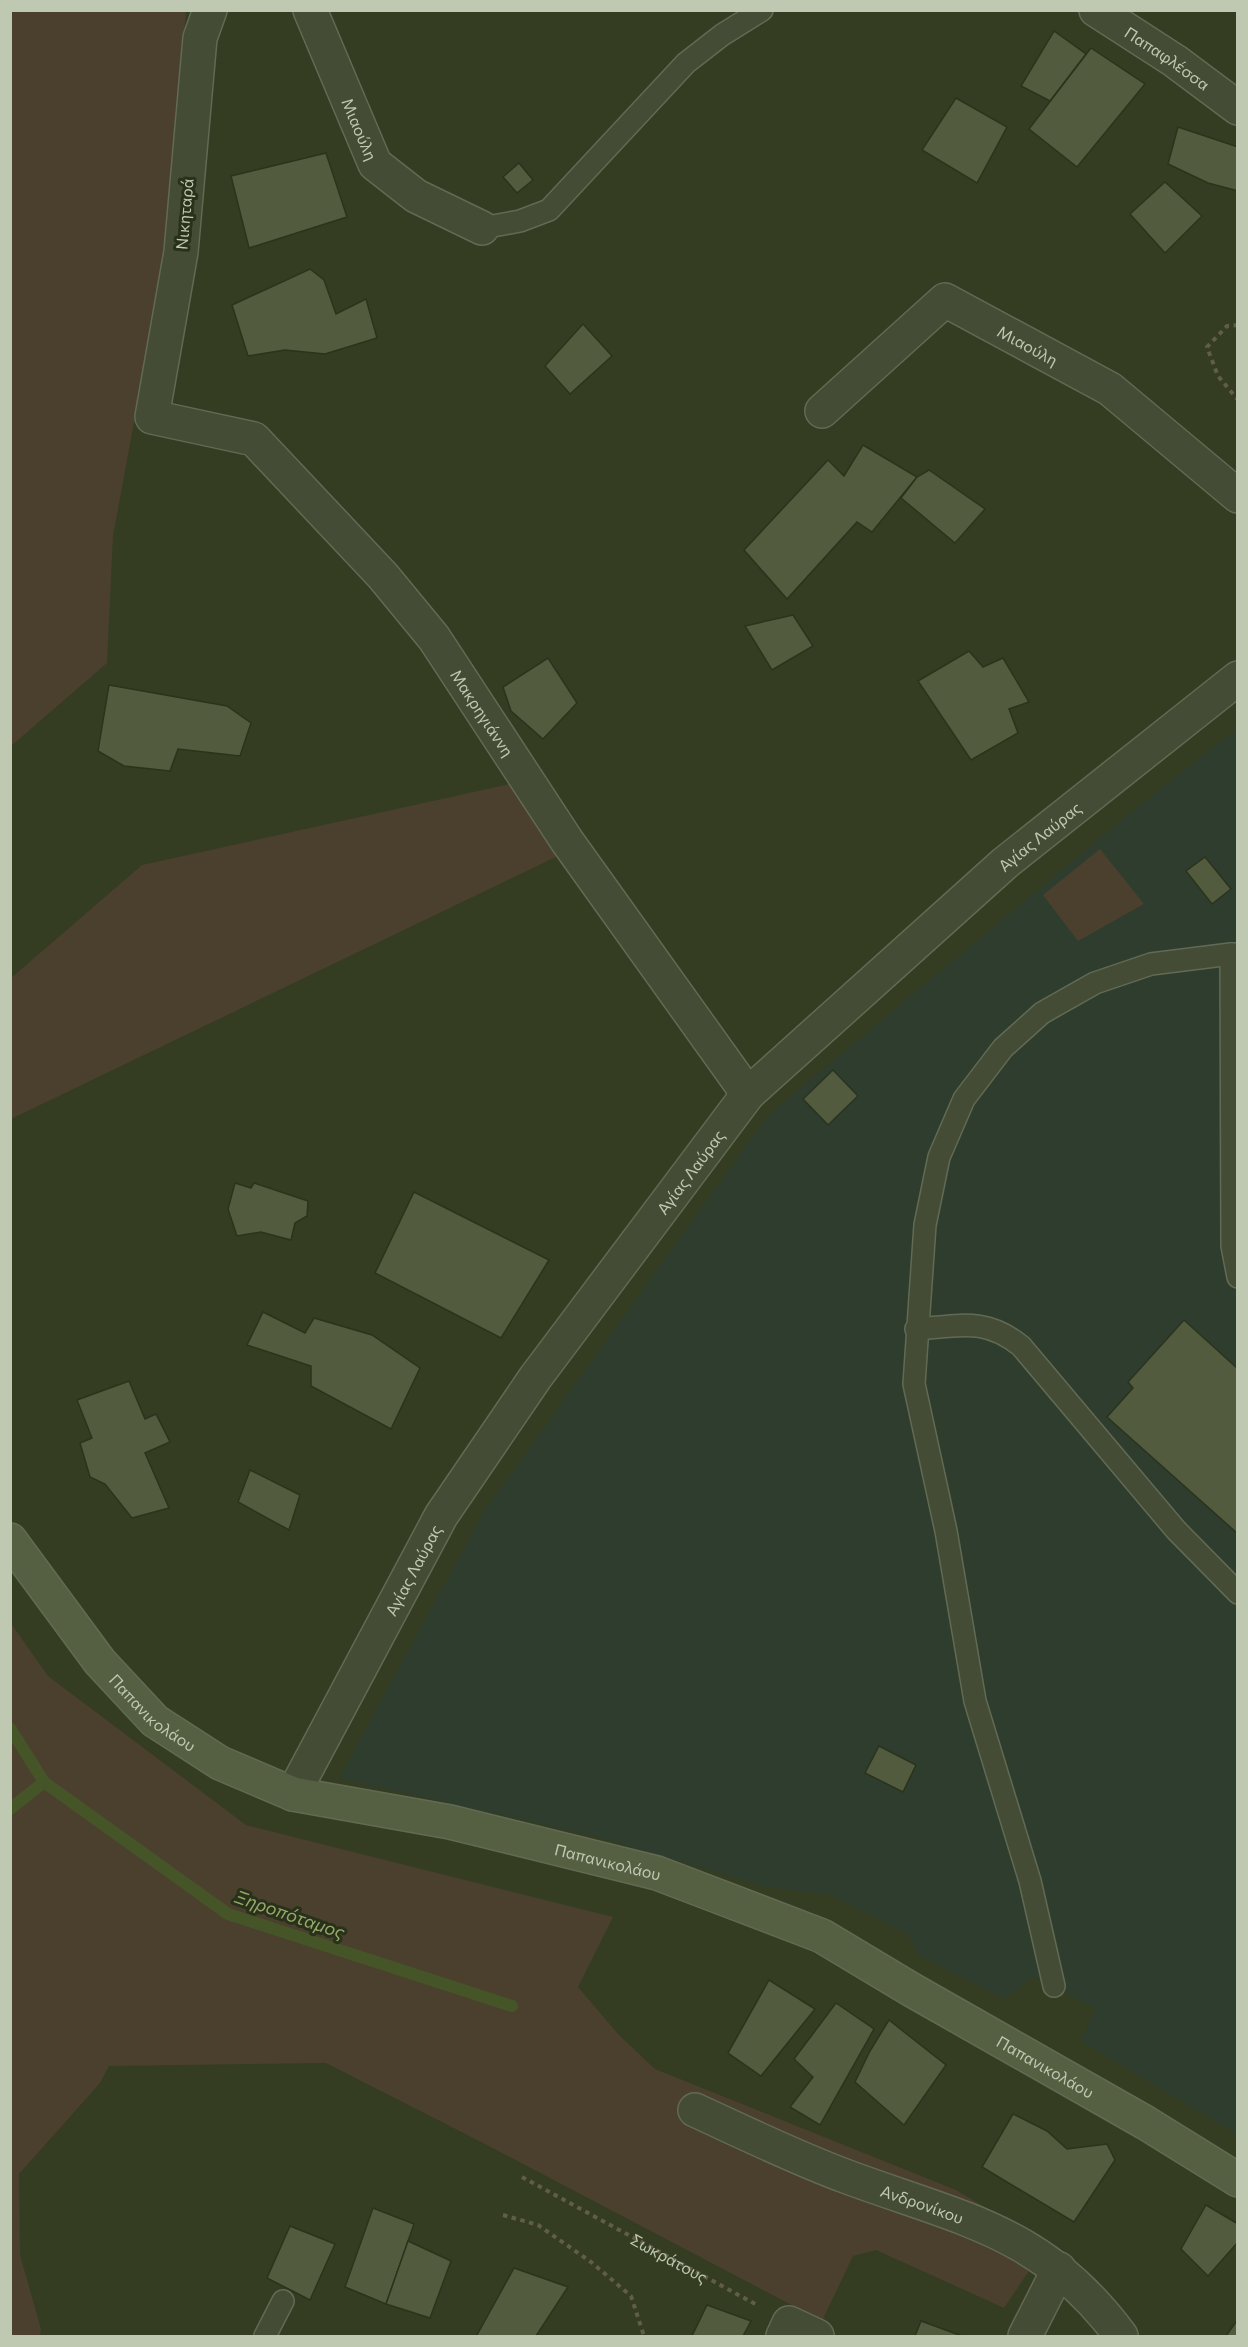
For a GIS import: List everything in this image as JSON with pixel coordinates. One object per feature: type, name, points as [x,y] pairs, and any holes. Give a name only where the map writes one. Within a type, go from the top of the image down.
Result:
[{"type":"main road","name":"Παπανικολάου","points":[[10,1540],[99,1662],[155,1720],[220,1763],[293,1794],[450,1822],[657,1873],[822,1936],[1146,2123],[1238,2180]]},
{"type":"street","name":"Νικηταρά","points":[[152,417],[181,252],[200,38],[210,10]]},
{"type":"street","name":"Μιαούλη","points":[[310,10],[375,164],[416,196],[482,228]]},
{"type":"street","name":"Παπαφλέσσα","points":[[1096,10],[1174,61],[1238,108]]},
{"type":"street","name":"Μιαούλη","points":[[822,411],[945,300],[1110,389],[1238,496]]},
{"type":"street","name":"Μακρηγιάννη","points":[[152,417],[254,439],[383,576],[434,638],[567,841],[748,1094]]},
{"type":"street","name":"Αγίας Λαύρας","points":[[293,1794],[441,1516],[535,1378],[748,1094],[1005,863],[1238,678]]},
{"type":"street","name":"Ανδρονίκου","points":[[695,2110],[822,2167],[905,2198],[949,2210],[1031,2249],[1059,2269],[1098,2305],[1121,2337]]},
{"type":"street","points":[[1033,2332],[1059,2269]]},
{"type":"lane","points":[[482,228],[520,221],[549,210],[686,63],[723,35],[762,10]]},
{"type":"lane","points":[[1054,1986],[1030,1881],[975,1701],[946,1531],[914,1384],[916,1329],[925,1225],[939,1157],[964,1099],[1003,1048],[1042,1013],[1095,982],[1151,964],[1234,954],[1232,1246],[1238,1277]]},
{"type":"lane","points":[[916,1329],[979,1325],[1003,1331],[1022,1346],[1176,1530],[1238,1593]]},
{"type":"lane","points":[[265,2337],[283,2301]]},
{"type":"path","points":[[1238,325],[1227,326],[1207,347],[1218,376],[1238,400]]},
{"type":"path","name":"Σωκράτους","points":[[522,2177],[796,2332]]},
{"type":"path","points":[[503,2216],[538,2225],[591,2262],[631,2296],[644,2337]]},
{"type":"shaded area","points":[[11,11],[186,11],[165,255],[113,536],[107,663],[11,746]]},
{"type":"shaded area","points":[[1237,729],[1237,2134],[1081,2041],[1095,2008],[1033,1977],[1004,1999],[920,1956],[907,1934],[831,1895],[766,1887],[594,1836],[339,1778],[485,1510],[769,1114],[1135,809]]},
{"type":"shaded area","points":[[519,782],[564,853],[11,1119],[11,978],[142,865]]},
{"type":"shaded area","points":[[1100,849],[1144,904],[1078,941],[1043,895]]},
{"type":"shaded area","points":[[10,1622],[48,1676],[246,1825],[613,1917],[578,1987],[619,2035],[655,2069],[956,2190],[1047,2244],[1004,2308],[876,2250],[853,2256],[822,2321],[326,2063],[109,2066],[100,2083],[19,2174],[20,2255],[41,2329],[40,2336],[11,2336]]},
{"type":"building","points":[[1054,31],[1086,54],[1050,101],[1021,86]]},
{"type":"building","points":[[1091,48],[1145,84],[1077,167],[1029,129]]},
{"type":"building","points":[[956,98],[1007,127],[977,183],[922,150]]},
{"type":"building","points":[[1178,127],[1238,147],[1238,191],[1208,183],[1168,164]]},
{"type":"building","points":[[326,153],[347,217],[249,248],[231,176]]},
{"type":"building","points":[[519,163],[533,180],[517,193],[503,177]]},
{"type":"building","points":[[1165,182],[1202,216],[1165,253],[1130,214]]},
{"type":"building","points":[[310,269],[324,280],[336,314],[366,299],[377,338],[325,354],[285,350],[248,356],[232,305]]},
{"type":"building","points":[[583,324],[612,356],[570,394],[545,366]]},
{"type":"building","points":[[863,445],[917,477],[872,532],[857,522],[787,599],[744,550],[828,460],[844,476]]},
{"type":"building","points":[[929,470],[985,509],[955,543],[901,498],[917,477]]},
{"type":"building","points":[[793,615],[813,646],[772,670],[745,626]]},
{"type":"building","points":[[969,651],[983,667],[1003,658],[1029,702],[1009,709],[1018,733],[971,760],[918,681]]},
{"type":"building","points":[[548,658],[577,703],[543,739],[511,711],[503,687]]},
{"type":"building","points":[[109,685],[227,706],[251,723],[240,756],[178,749],[170,771],[124,766],[98,751]]},
{"type":"building","points":[[1205,857],[1231,889],[1212,904],[1186,871]]},
{"type":"building","points":[[833,1070],[858,1096],[828,1125],[803,1099]]},
{"type":"building","points":[[235,1183],[251,1188],[254,1183],[308,1201],[307,1216],[295,1223],[291,1240],[261,1232],[237,1236],[228,1209]]},
{"type":"building","points":[[414,1192],[549,1260],[501,1338],[375,1273]]},
{"type":"building","points":[[263,1312],[305,1333],[314,1318],[372,1335],[420,1368],[391,1429],[311,1386],[311,1366],[247,1345]]},
{"type":"building","points":[[1184,1320],[1238,1369],[1238,1534],[1107,1417],[1133,1388],[1128,1382]]},
{"type":"building","points":[[129,1381],[145,1419],[156,1414],[170,1442],[145,1453],[169,1508],[132,1518],[105,1484],[90,1477],[80,1443],[92,1438],[77,1400]]},
{"type":"building","points":[[250,1470],[300,1495],[289,1530],[238,1502]]},
{"type":"building","points":[[879,1746],[916,1765],[903,1792],[865,1773]]},
{"type":"building","points":[[769,1980],[815,2009],[761,2076],[728,2053]]},
{"type":"building","points":[[836,2003],[874,2029],[820,2125],[790,2107],[813,2077],[794,2059]]},
{"type":"building","points":[[889,2020],[946,2065],[904,2125],[855,2082]]},
{"type":"building","points":[[1013,2114],[1047,2131],[1067,2149],[1107,2144],[1115,2160],[1074,2222],[982,2167]]},
{"type":"building","points":[[1206,2205],[1238,2224],[1238,2242],[1208,2276],[1181,2249]]},
{"type":"building","points":[[373,2208],[414,2224],[386,2304],[345,2287]]},
{"type":"building","points":[[290,2226],[335,2244],[310,2300],[267,2278]]},
{"type":"building","points":[[408,2241],[451,2261],[430,2318],[386,2304]]},
{"type":"building","points":[[514,2268],[568,2287],[536,2336],[478,2336],[477,2335]]},
{"type":"building","points":[[707,2305],[751,2321],[743,2336],[692,2336]]},
{"type":"building","points":[[1238,2319],[1238,2336],[1226,2336]]},
{"type":"building","points":[[921,2321],[962,2336],[915,2336]]},
{"type":"waterway","name":"Ξηροπόταμος","points":[[10,1728],[44,1782],[228,1914],[512,2006]]},
{"type":"waterway","points":[[10,1809],[44,1782]]}]
